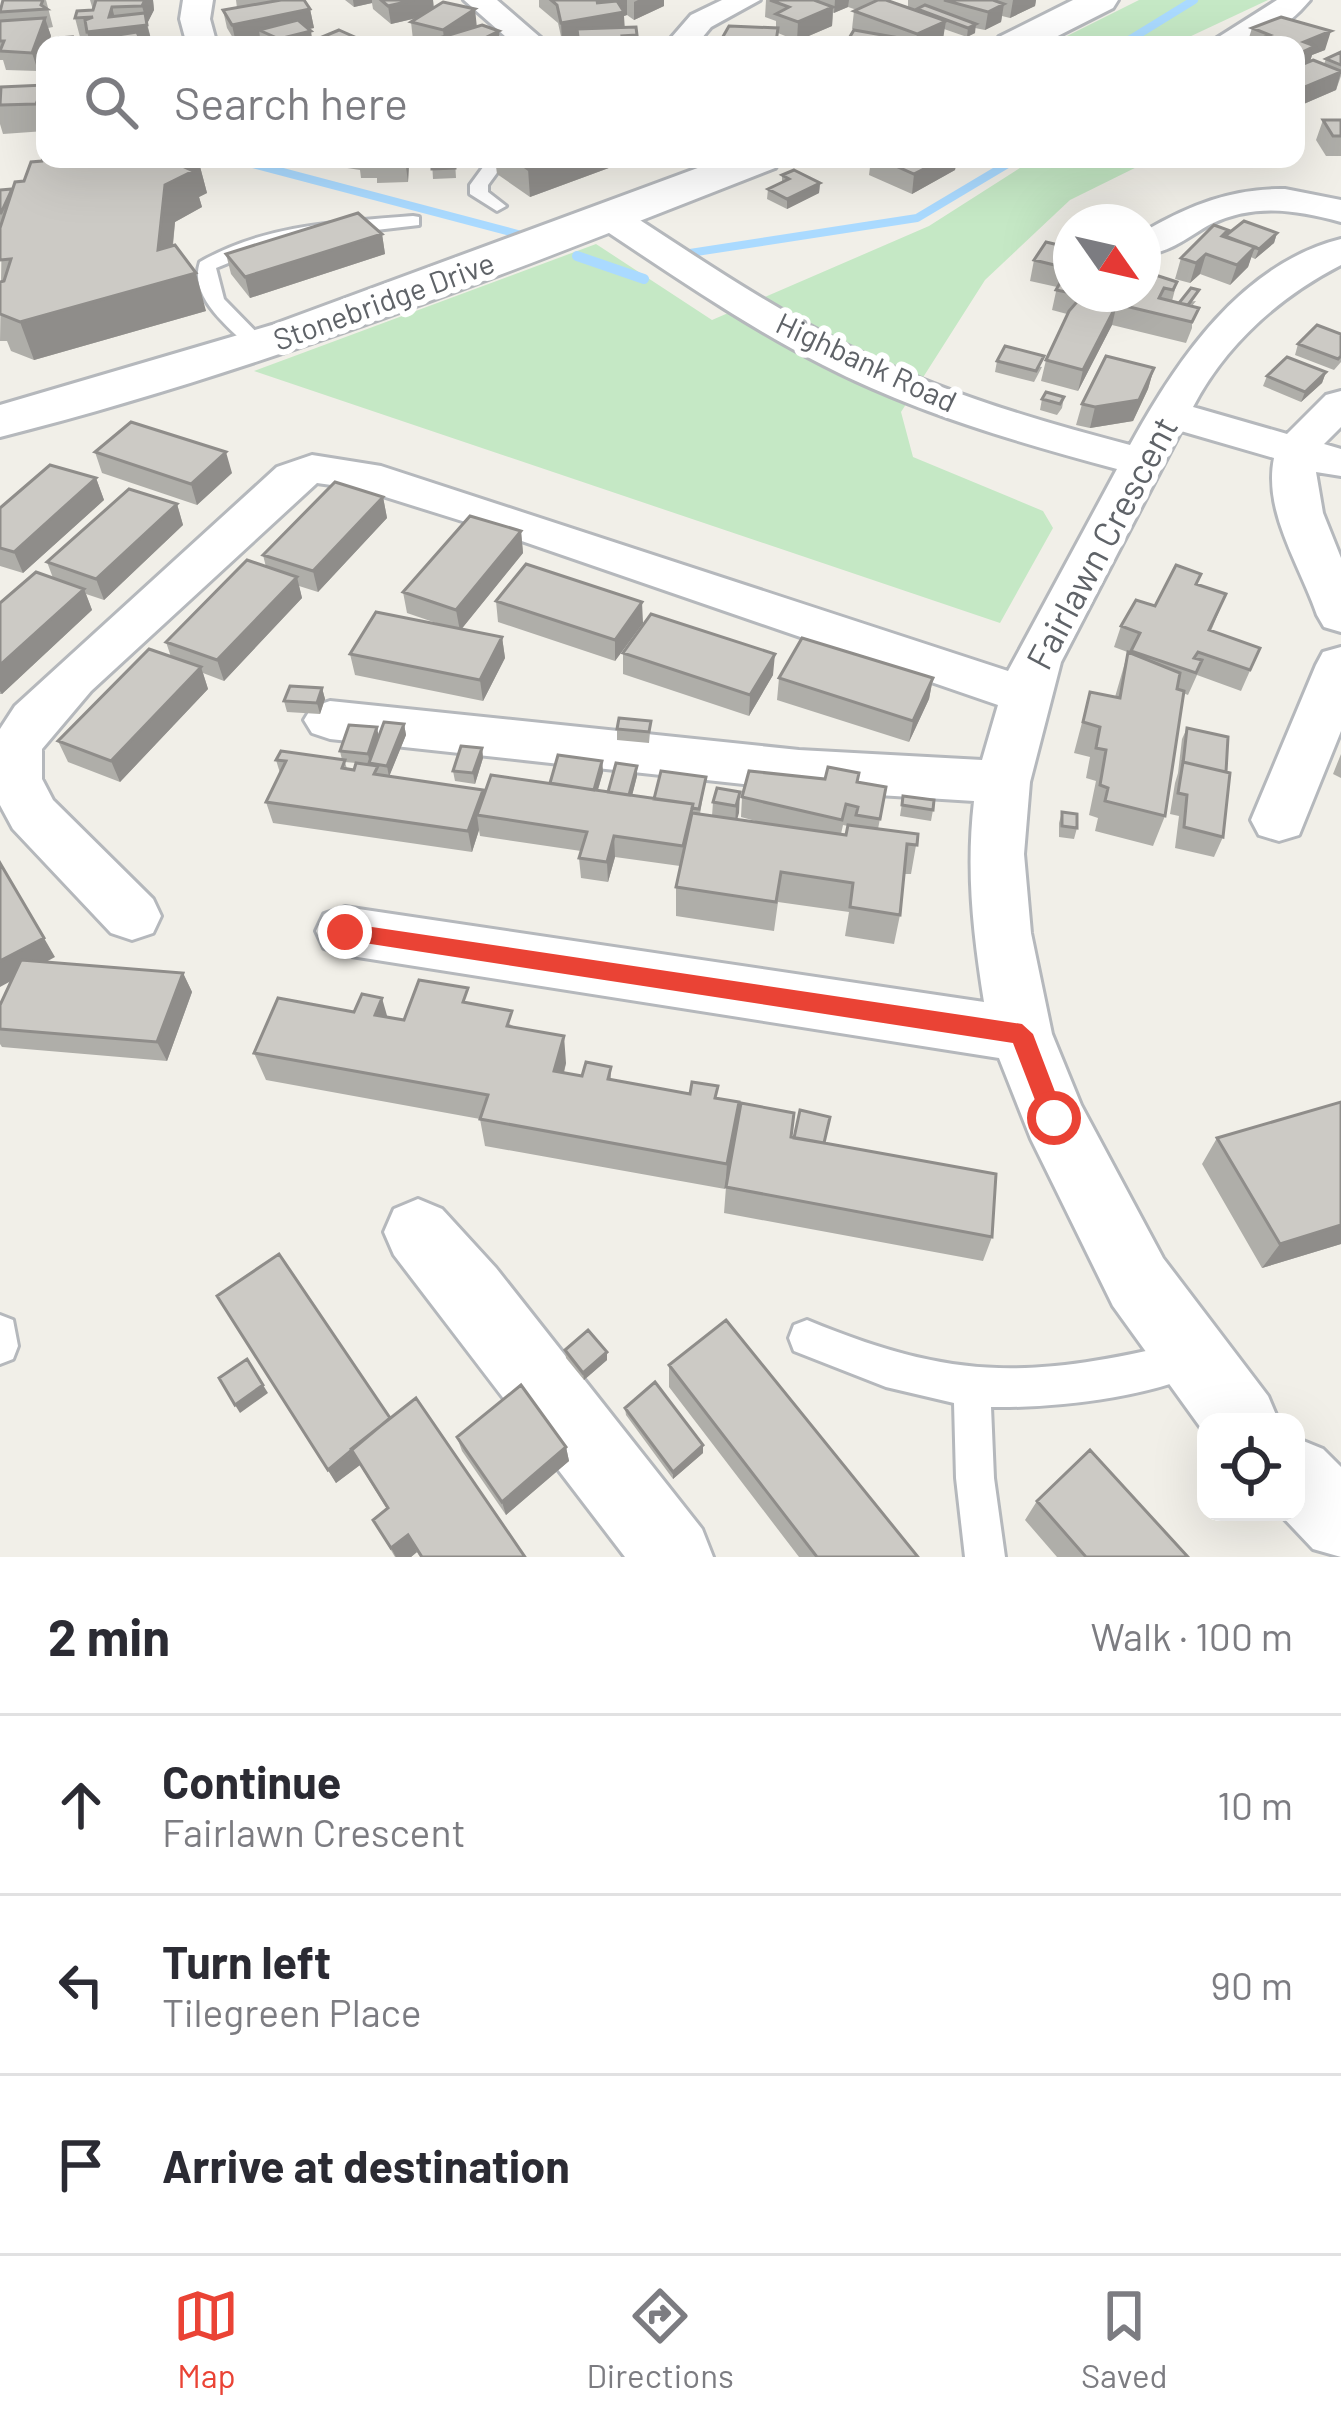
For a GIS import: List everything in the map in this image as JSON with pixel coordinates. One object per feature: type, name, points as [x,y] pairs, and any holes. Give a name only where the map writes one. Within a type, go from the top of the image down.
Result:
[{"type":"street","points":[[199,0],[195,19],[200,36]]},
{"type":"street","points":[[479,0],[523,36]]},
{"type":"street","points":[[688,36],[701,22],[745,0]]},
{"type":"street","points":[[1030,36],[1100,0]]},
{"type":"street","points":[[1241,36],[1295,0]]},
{"type":"street","name":"Stonebridge Drive","points":[[0,421],[122,391],[260,347],[737,168]]},
{"type":"street","points":[[1161,237],[1223,203],[1281,199],[1341,211]]},
{"type":"street","name":"Highbank Road","points":[[610,217],[750,308],[840,358],[942,402],[1144,462]]},
{"type":"street","name":"Fairlawn Crescent","points":[[1235,1413],[1138,1282],[1054,1118],[1022,1034],[1002,933],[996,854],[1004,782],[1024,694],[1073,589],[1170,414],[1210,344],[1302,269],[1341,250]]},
{"type":"street","points":[[1341,404],[1319,456],[1294,476],[1302,512],[1341,615]]},
{"type":"street","points":[[1170,414],[1319,456]]},
{"type":"street","points":[[132,916],[32,814],[15,779],[15,749],[33,719],[73,678],[250,514],[293,477],[312,470],[365,476],[491,515],[1024,694]]},
{"type":"street","points":[[1280,820],[1341,665]]},
{"type":"street","points":[[330,721],[800,770],[1004,782]]},
{"type":"street","points":[[345,932],[1022,1034]]},
{"type":"street","points":[[418,1232],[471,1293],[674,1557]]},
{"type":"street","points":[[1305,1485],[1341,1521]]},
{"type":"lane","points":[[491,168],[478,185],[479,194],[497,206]]},
{"type":"lane","points":[[260,347],[214,298],[204,280],[207,266],[230,250],[262,239],[412,221]]},
{"type":"lane","points":[[0,1333],[0,1346]]},
{"type":"lane","points":[[807,1338],[876,1367],[971,1388],[1095,1379],[1195,1358]]},
{"type":"lane","points":[[971,1388],[974,1478],[986,1557]]},
{"type":"green space","points":[[1139,0],[1268,0],[1191,36],[1067,36]]},
{"type":"green space","points":[[1020,168],[1135,168],[1066,204],[1053,204],[1053,216],[985,280],[901,412],[913,457],[1043,511],[1053,528],[1000,623],[254,371],[596,244],[712,320],[929,226]]},
{"type":"building","points":[[3,0],[43,0],[41,5],[47,9],[0,12]]},
{"type":"building","points":[[96,0],[145,0],[142,6],[112,7],[109,17],[145,13],[147,25],[87,32],[85,20],[93,17],[75,18],[77,11],[93,10]]},
{"type":"building","points":[[304,0],[310,9],[232,25],[223,10]]},
{"type":"building","points":[[381,0],[414,0],[388,6]]},
{"type":"building","points":[[551,0],[613,0],[596,3],[617,1],[624,12],[561,23]]},
{"type":"building","points":[[770,0],[814,0],[833,7],[798,22],[776,14],[789,7]]},
{"type":"building","points":[[878,0],[946,21],[917,34],[854,11]]},
{"type":"building","points":[[944,0],[993,0],[1004,4],[988,12]]},
{"type":"building","points":[[443,2],[475,9],[443,30],[411,22]]},
{"type":"building","points":[[925,5],[976,24],[968,28],[917,9]]},
{"type":"building","points":[[1281,17],[1331,31],[1305,42],[1305,36],[1268,36],[1252,28]]},
{"type":"building","points":[[45,18],[32,53],[0,51],[4,41],[0,41],[0,21]]},
{"type":"building","points":[[298,20],[311,31],[272,36],[259,30]]},
{"type":"building","points":[[482,25],[499,31],[489,36],[446,36]]},
{"type":"building","points":[[729,26],[778,28],[777,36],[723,36]]},
{"type":"building","points":[[636,27],[637,35],[578,36],[577,29]]},
{"type":"building","points":[[854,30],[888,36],[850,36]]},
{"type":"building","points":[[1341,52],[1341,65],[1326,59]]},
{"type":"building","points":[[1313,60],[1341,72],[1305,87],[1305,63]]},
{"type":"building","points":[[36,85],[36,104],[0,105],[1,87]]},
{"type":"building","points":[[1323,120],[1341,120],[1341,136],[1333,136]]},
{"type":"building","points":[[31,162],[36,162],[36,168],[193,171],[165,185],[158,250],[175,245],[196,273],[20,322],[0,314],[0,282],[11,259],[0,260],[0,228],[15,182],[24,181]]},
{"type":"building","points":[[794,170],[820,183],[787,199],[768,189],[789,179],[782,175]]},
{"type":"building","points":[[12,189],[1,213],[0,213],[0,190]]},
{"type":"building","points":[[358,213],[382,234],[245,277],[226,254]]},
{"type":"building","points":[[1244,221],[1277,233],[1259,249],[1225,236]]},
{"type":"building","points":[[1214,225],[1228,230],[1222,236],[1255,247],[1237,265],[1206,254],[1196,263],[1181,258]]},
{"type":"building","points":[[1046,242],[1053,244],[1053,265],[1034,260]]},
{"type":"building","points":[[1161,277],[1177,282],[1173,290],[1164,288],[1161,294]]},
{"type":"building","points":[[1191,288],[1199,290],[1188,305],[1179,303]]},
{"type":"building","points":[[1161,298],[1199,308],[1192,322],[1150,312],[1161,312]]},
{"type":"building","points":[[1069,312],[1113,312],[1083,370],[1046,360]]},
{"type":"building","points":[[1317,325],[1341,334],[1338,359],[1298,344]]},
{"type":"building","points":[[1005,346],[1044,356],[1036,371],[997,361]]},
{"type":"building","points":[[1106,356],[1154,368],[1139,400],[1095,407],[1082,404]]},
{"type":"building","points":[[1287,357],[1326,372],[1305,392],[1267,376]]},
{"type":"building","points":[[1046,392],[1064,397],[1060,404],[1042,399]]},
{"type":"building","points":[[131,422],[226,452],[191,484],[95,452]]},
{"type":"building","points":[[50,465],[96,478],[14,552],[0,548],[0,508]]},
{"type":"building","points":[[335,482],[383,497],[313,571],[263,555]]},
{"type":"building","points":[[129,489],[177,504],[96,579],[47,562]]},
{"type":"building","points":[[470,516],[521,531],[456,610],[403,592]]},
{"type":"building","points":[[247,560],[297,577],[217,660],[166,642]]},
{"type":"building","points":[[526,564],[642,602],[615,640],[496,601]]},
{"type":"building","points":[[1176,565],[1201,574],[1196,584],[1226,594],[1209,630],[1260,648],[1250,670],[1198,652],[1194,658],[1202,660],[1196,673],[1131,651],[1140,633],[1121,626],[1136,600],[1155,606]]},
{"type":"building","points":[[36,572],[84,589],[0,665],[0,603]]},
{"type":"building","points":[[376,612],[502,637],[480,680],[350,654]]},
{"type":"building","points":[[651,614],[775,654],[750,695],[623,653]]},
{"type":"building","points":[[802,638],[933,678],[913,721],[779,678]]},
{"type":"building","points":[[149,649],[201,667],[111,761],[58,741]]},
{"type":"building","points":[[1128,652],[1180,673],[1177,689],[1184,691],[1165,816],[1105,801],[1108,788],[1100,785],[1106,750],[1096,748],[1100,727],[1083,722],[1090,692],[1120,698]]},
{"type":"building","points":[[290,686],[322,688],[317,703],[284,701]]},
{"type":"building","points":[[619,718],[651,721],[649,732],[617,729]]},
{"type":"building","points":[[384,722],[404,724],[387,766],[369,763]]},
{"type":"building","points":[[349,725],[377,727],[368,754],[340,751]]},
{"type":"building","points":[[1187,728],[1228,737],[1226,772],[1183,762]]},
{"type":"building","points":[[461,746],[482,748],[473,773],[453,771]]},
{"type":"building","points":[[281,751],[345,760],[342,768],[354,770],[356,763],[378,766],[374,774],[483,790],[468,831],[266,802],[286,761],[276,760]]},
{"type":"building","points":[[558,755],[602,761],[594,790],[550,783]]},
{"type":"building","points":[[1183,762],[1230,773],[1223,837],[1184,827],[1187,795],[1178,793]]},
{"type":"building","points":[[616,763],[637,766],[629,795],[608,792]]},
{"type":"building","points":[[828,767],[859,773],[857,782],[886,787],[880,819],[856,815],[858,807],[846,804],[842,820],[742,797],[749,771],[825,779]]},
{"type":"building","points":[[661,771],[706,777],[699,809],[654,799]]},
{"type":"building","points":[[491,775],[693,804],[683,846],[614,836],[607,862],[579,858],[587,832],[477,815]]},
{"type":"building","points":[[717,788],[740,792],[736,806],[713,802]]},
{"type":"building","points":[[903,796],[934,800],[933,810],[902,805]]},
{"type":"building","points":[[1062,812],[1077,814],[1077,828],[1062,826]]},
{"type":"building","points":[[692,813],[846,835],[848,825],[918,834],[917,845],[907,844],[900,915],[850,907],[853,883],[781,872],[776,902],[676,887]]},
{"type":"building","points":[[0,863],[44,938],[0,961]]},
{"type":"building","points":[[21,960],[183,973],[157,1042],[0,1029],[0,1005]]},
{"type":"building","points":[[419,980],[468,988],[463,1002],[512,1011],[507,1026],[564,1036],[554,1071],[582,1076],[586,1062],[611,1067],[608,1079],[690,1094],[692,1082],[718,1086],[715,1098],[739,1102],[727,1164],[480,1119],[488,1095],[254,1053],[278,998],[354,1012],[362,994],[382,998],[375,1015],[404,1020]]},
{"type":"building","points":[[1341,1102],[1341,1225],[1280,1244],[1217,1138]]},
{"type":"building","points":[[741,1103],[794,1113],[791,1137],[996,1174],[992,1237],[726,1187]]},
{"type":"building","points":[[800,1110],[830,1117],[824,1143],[794,1138]]},
{"type":"building","points":[[279,1254],[390,1418],[328,1470],[217,1296]]},
{"type":"building","points":[[726,1320],[918,1557],[817,1557],[669,1365]]},
{"type":"building","points":[[588,1330],[607,1352],[583,1373],[565,1350]]},
{"type":"building","points":[[247,1359],[263,1385],[235,1405],[219,1378]]},
{"type":"building","points":[[655,1382],[703,1445],[673,1472],[625,1408]]},
{"type":"building","points":[[521,1385],[566,1447],[502,1502],[457,1437]]},
{"type":"building","points":[[416,1398],[525,1557],[422,1557],[408,1535],[391,1548],[373,1520],[388,1508],[351,1449]]},
{"type":"building","points":[[1090,1450],[1188,1557],[1086,1557],[1037,1501]]},
{"type":"waterway","points":[[1136,36],[1194,0]]},
{"type":"waterway","points":[[268,168],[518,234]]},
{"type":"waterway","points":[[690,253],[917,218],[1001,168]]},
{"type":"waterway","points":[[585,259],[577,256],[644,279]]},
{"type":"route","points":[[345,932],[1022,1034],[1054,1118]]}]
